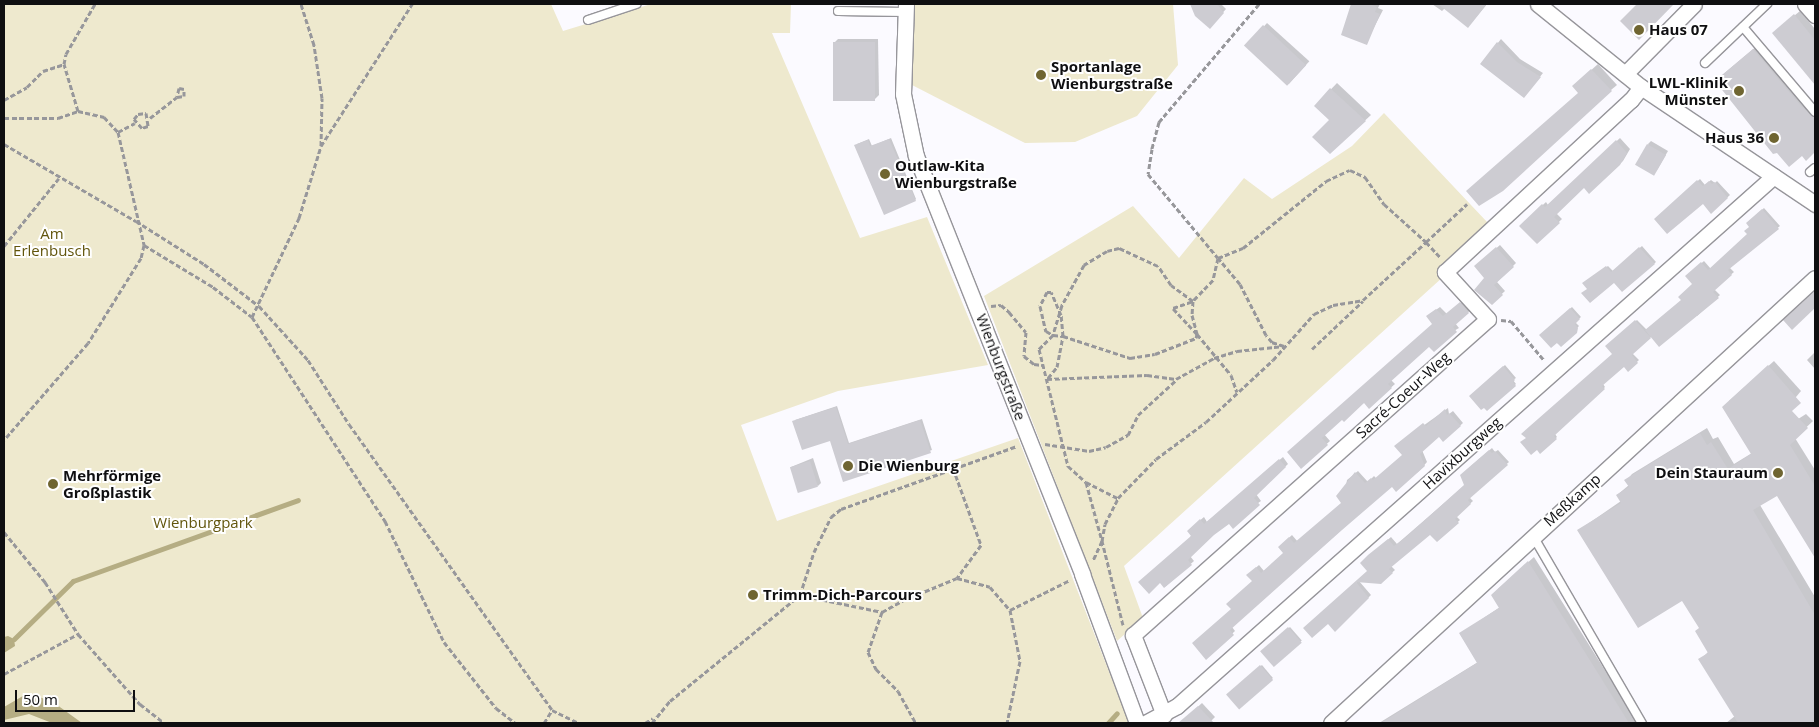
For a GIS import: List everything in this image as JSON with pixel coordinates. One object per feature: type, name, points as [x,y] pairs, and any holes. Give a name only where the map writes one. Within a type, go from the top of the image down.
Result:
[{"type":"street","points":[[1538,4],[1641,87],[1815,204]]},
{"type":"street","points":[[1625,74],[1694,4]]},
{"type":"street","points":[[1805,4],[1815,15]]},
{"type":"street","name":"Wienburgstraße","points":[[906,8],[903,94],[916,156],[978,308],[1082,574],[1137,723]]},
{"type":"street","points":[[1488,319],[1445,272],[1631,100],[1641,87]]},
{"type":"street","name":"Havixburgweg","points":[[1145,723],[1164,715],[1774,176]]},
{"type":"street","name":"Meßkamp","points":[[1331,723],[1815,278]]},
{"type":"street","name":"Sacré-Coeur-Weg","points":[[1133,635],[1488,319]]},
{"type":"street","points":[[1133,635],[1164,715]]},
{"type":"lane","points":[[588,20],[636,4]]},
{"type":"lane","points":[[1705,63],[1767,4]]},
{"type":"lane","points":[[838,11],[906,8]]},
{"type":"lane","points":[[1744,26],[1815,112]]},
{"type":"lane","points":[[1533,536],[1642,723]]},
{"type":"path","points":[[78,111],[64,64],[66,54],[95,4]]},
{"type":"path","points":[[301,4],[314,45],[322,98],[321,146]]},
{"type":"path","points":[[252,317],[259,306],[299,218],[321,146],[412,4]]},
{"type":"path","points":[[1258,4],[1159,122],[1148,174],[1240,284],[1266,335],[1272,342],[1284,346]]},
{"type":"path","points":[[4,100],[27,87],[42,71],[64,64]]},
{"type":"path","points":[[136,123],[142,128],[148,126],[150,118],[178,97]]},
{"type":"path","points":[[4,118],[58,118],[78,111],[104,117],[118,132],[136,221],[144,245],[141,258],[88,343],[4,440]]},
{"type":"path","points":[[136,123],[138,114],[146,113],[150,118]]},
{"type":"path","points":[[118,132],[136,123]]},
{"type":"path","points":[[4,144],[136,221],[204,264],[259,306],[308,360],[349,424],[552,710],[579,723]]},
{"type":"path","points":[[1218,258],[1243,248],[1326,182],[1350,170],[1365,177],[1384,204],[1426,242],[1450,267]]},
{"type":"path","points":[[4,246],[60,178]]},
{"type":"path","points":[[1312,349],[1467,204]]},
{"type":"path","points":[[144,245],[212,287],[252,317],[384,521],[444,642],[496,708],[515,723]]},
{"type":"path","points":[[1047,379],[1057,367],[1063,336],[1062,305],[1084,265],[1107,250],[1118,248],[1158,266],[1171,285],[1193,301]]},
{"type":"path","points":[[1218,258],[1213,280],[1193,301],[1173,308],[1197,334],[1214,358],[1231,375],[1237,392]]},
{"type":"path","points":[[1118,498],[1086,482],[1068,466],[1051,404],[1039,349],[1053,335],[1061,315],[1051,292],[1047,292],[1041,299],[1043,324],[1053,335],[1063,336],[1130,358],[1174,348],[1196,338],[1197,334],[1192,314],[1193,301]]},
{"type":"path","points":[[1102,541],[1105,524],[1118,498],[1156,459],[1206,422],[1273,360],[1314,314],[1333,305],[1363,300]]},
{"type":"path","points":[[978,308],[1000,304],[1010,312],[1026,332],[1024,356],[1034,364],[1042,365]]},
{"type":"path","points":[[1488,319],[1511,321],[1554,371]]},
{"type":"path","points":[[645,723],[654,718],[800,595],[814,552],[831,517],[853,504],[1030,442],[1089,451],[1106,447],[1128,435],[1138,415],[1176,379],[1214,358],[1236,351],[1284,346]]},
{"type":"path","points":[[1047,379],[1147,375],[1176,379]]},
{"type":"path","points":[[800,595],[882,612],[904,600],[957,578],[981,545],[953,468]]},
{"type":"path","points":[[1086,482],[1124,629],[1133,635]]},
{"type":"path","points":[[4,532],[45,582],[78,634],[140,704],[164,723]]},
{"type":"path","points":[[1010,610],[1082,574]]},
{"type":"path","points":[[957,578],[990,587],[1010,610],[1020,661],[1007,723]]},
{"type":"path","points":[[882,612],[868,652],[876,669],[898,691],[916,723]]},
{"type":"path","points":[[4,674],[78,634]]},
{"type":"path","points":[[544,723],[552,710]]},
{"type":"path","points":[[652,723],[654,718]]},
{"type":"green space","points":[[4,4],[551,4],[563,31],[651,4],[791,4],[790,33],[772,33],[860,238],[927,217],[988,365],[838,391],[741,425],[777,521],[1018,438],[1129,723],[4,723]]},
{"type":"green space","name":"Sportanlage Wienburgstraße","points":[[914,4],[1173,4],[1178,65],[1137,116],[1075,142],[1025,143],[912,85]]},
{"type":"green space","points":[[1384,113],[1488,223],[1437,270],[1443,277],[1124,566],[1143,618],[1117,641],[984,296],[1133,206],[1179,258],[1244,178],[1272,199],[1352,146]]},
{"type":"shaded area","points":[[8,636],[14,639],[15,646],[4,653],[4,637]]},
{"type":"shaded area","points":[[28,693],[53,702],[82,723],[52,723],[29,714],[4,720],[4,707]]},
{"type":"building","points":[[1190,4],[1217,4],[1224,13],[1210,29],[1195,16]]},
{"type":"building","points":[[1351,4],[1369,4],[1377,7],[1375,12],[1380,14],[1367,45],[1341,35]]},
{"type":"building","points":[[1438,4],[1487,4],[1468,28]]},
{"type":"building","name":"Haus 07","points":[[1637,4],[1674,4],[1639,40],[1620,21]]},
{"type":"building","points":[[1794,14],[1815,40],[1815,85],[1772,33]]},
{"type":"building","points":[[1263,25],[1306,65],[1287,86],[1244,45]]},
{"type":"building","points":[[833,42],[875,42],[875,101],[833,101]]},
{"type":"building","points":[[1497,42],[1517,62],[1541,77],[1524,98],[1480,64]]},
{"type":"building","points":[[1753,49],[1802,107],[1815,118],[1815,152],[1806,161],[1802,156],[1789,167],[1777,153],[1773,154],[1715,81]]},
{"type":"building","points":[[1591,69],[1612,91],[1503,191],[1479,206],[1466,191],[1578,93],[1572,86]]},
{"type":"building","points":[[1330,88],[1366,121],[1330,154],[1312,137],[1329,120],[1314,106]]},
{"type":"building","name":"Outlaw-Kita Wienburgstraße","points":[[889,139],[916,201],[884,215],[854,145],[868,140],[870,146]]},
{"type":"building","points":[[1616,140],[1627,153],[1620,165],[1589,194],[1584,188],[1554,217],[1560,223],[1537,244],[1519,226],[1542,204],[1545,207]]},
{"type":"building","points":[[1647,144],[1666,155],[1654,176],[1635,165]]},
{"type":"building","points":[[1697,180],[1703,186],[1709,181],[1712,184],[1715,182],[1728,198],[1711,214],[1703,204],[1667,234],[1654,219]]},
{"type":"building","points":[[1762,209],[1779,229],[1728,270],[1732,275],[1713,292],[1719,298],[1659,347],[1645,330],[1681,300],[1678,297],[1692,284],[1685,276],[1701,262],[1708,270],[1747,234],[1744,231],[1749,227],[1746,223]]},
{"type":"building","points":[[1496,247],[1514,267],[1494,285],[1503,295],[1492,305],[1474,290],[1484,278],[1474,266]]},
{"type":"building","points":[[1639,247],[1655,264],[1622,292],[1614,283],[1590,303],[1581,293],[1587,289],[1582,283],[1606,266],[1611,272]]},
{"type":"building","points":[[1815,291],[1815,308],[1792,330],[1783,320]]},
{"type":"building","points":[[1460,302],[1469,313],[1453,327],[1457,332],[1434,352],[1429,347],[1388,384],[1392,388],[1369,409],[1364,403],[1344,422],[1342,420],[1322,438],[1328,445],[1301,469],[1287,452],[1432,324],[1426,316],[1436,309],[1443,316]]},
{"type":"building","points":[[1570,308],[1580,319],[1575,324],[1578,328],[1577,333],[1561,347],[1557,343],[1551,348],[1539,335]]},
{"type":"building","points":[[1635,320],[1651,338],[1632,355],[1638,363],[1628,372],[1624,367],[1602,386],[1605,389],[1554,436],[1557,439],[1540,454],[1537,450],[1531,455],[1520,442],[1526,438],[1521,434],[1612,354],[1605,346]]},
{"type":"building","points":[[1768,365],[1801,403],[1792,411],[1808,428],[1790,445],[1815,486],[1815,558],[1777,496],[1753,510],[1815,615],[1815,723],[1738,723],[1698,659],[1708,653],[1695,631],[1699,628],[1682,601],[1638,628],[1577,530],[1621,503],[1616,495],[1629,487],[1624,480],[1700,433],[1707,445],[1711,442],[1728,469],[1751,454],[1722,407]]},
{"type":"building","points":[[1503,366],[1515,380],[1513,382],[1516,386],[1487,411],[1484,408],[1481,410],[1469,396]]},
{"type":"building","points":[[836,407],[848,444],[920,420],[931,453],[843,482],[830,441],[802,450],[792,421]]},
{"type":"building","points":[[1445,409],[1447,415],[1449,413],[1461,426],[1443,442],[1439,437],[1420,454],[1425,466],[1396,492],[1392,487],[1342,530],[1230,630],[1234,635],[1206,660],[1192,643],[1231,609],[1226,604],[1252,581],[1246,575],[1256,567],[1261,573],[1283,553],[1278,547],[1289,537],[1294,543],[1341,503],[1336,496],[1355,472],[1365,483],[1371,478],[1373,480],[1402,455],[1394,446],[1423,423],[1426,426]]},
{"type":"building","points":[[1489,450],[1492,453],[1495,451],[1508,465],[1468,500],[1471,504],[1455,519],[1459,523],[1437,542],[1430,535],[1389,569],[1393,573],[1381,584],[1356,582],[1369,598],[1335,632],[1328,624],[1312,638],[1303,628],[1367,571],[1360,563],[1388,539],[1394,546],[1405,538],[1464,485],[1460,475]]},
{"type":"building","points":[[1279,459],[1286,467],[1254,498],[1260,505],[1233,529],[1229,524],[1214,535],[1188,560],[1192,565],[1164,588],[1160,583],[1149,594],[1138,582],[1191,536],[1187,531],[1200,519],[1204,524]]},
{"type":"building","points":[[810,461],[818,487],[798,493],[790,467]]},
{"type":"building","points":[[1528,561],[1629,723],[1381,723],[1477,663],[1459,633],[1499,608],[1491,595]]},
{"type":"building","points":[[1288,627],[1302,643],[1274,667],[1260,651]]},
{"type":"building","points":[[1260,665],[1273,680],[1239,710],[1226,695]]},
{"type":"building","points":[[1198,706],[1214,723],[1178,723]]},
{"type":"waterway","points":[[14,639],[73,581],[298,500]]},
{"type":"waterway","points":[[1108,723],[1117,713]]},
{"type":"place","name":"Haus 07","points":[[1639,30]]},
{"type":"place","name":"Sportanlage Wienburgstraße","points":[[1041,75]]},
{"type":"place","name":"LWL-Klinik Münster","points":[[1739,91]]},
{"type":"place","name":"Haus 36","points":[[1774,138]]},
{"type":"place","name":"Outlaw-Kita Wienburgstraße","points":[[885,174]]},
{"type":"place","name":"Die Wienburg","points":[[848,466]]},
{"type":"place","name":"Dein Stauraum","points":[[1778,473]]},
{"type":"place","name":"Mehrförmige Großplastik","points":[[53,484]]},
{"type":"place","name":"Trimm-Dich-Parcours","points":[[753,595]]},
{"type":"park label","name":"Am Erlenbusch","points":[[52,242]]},
{"type":"park label","name":"Wienburgpark","points":[[203,523]]}]
